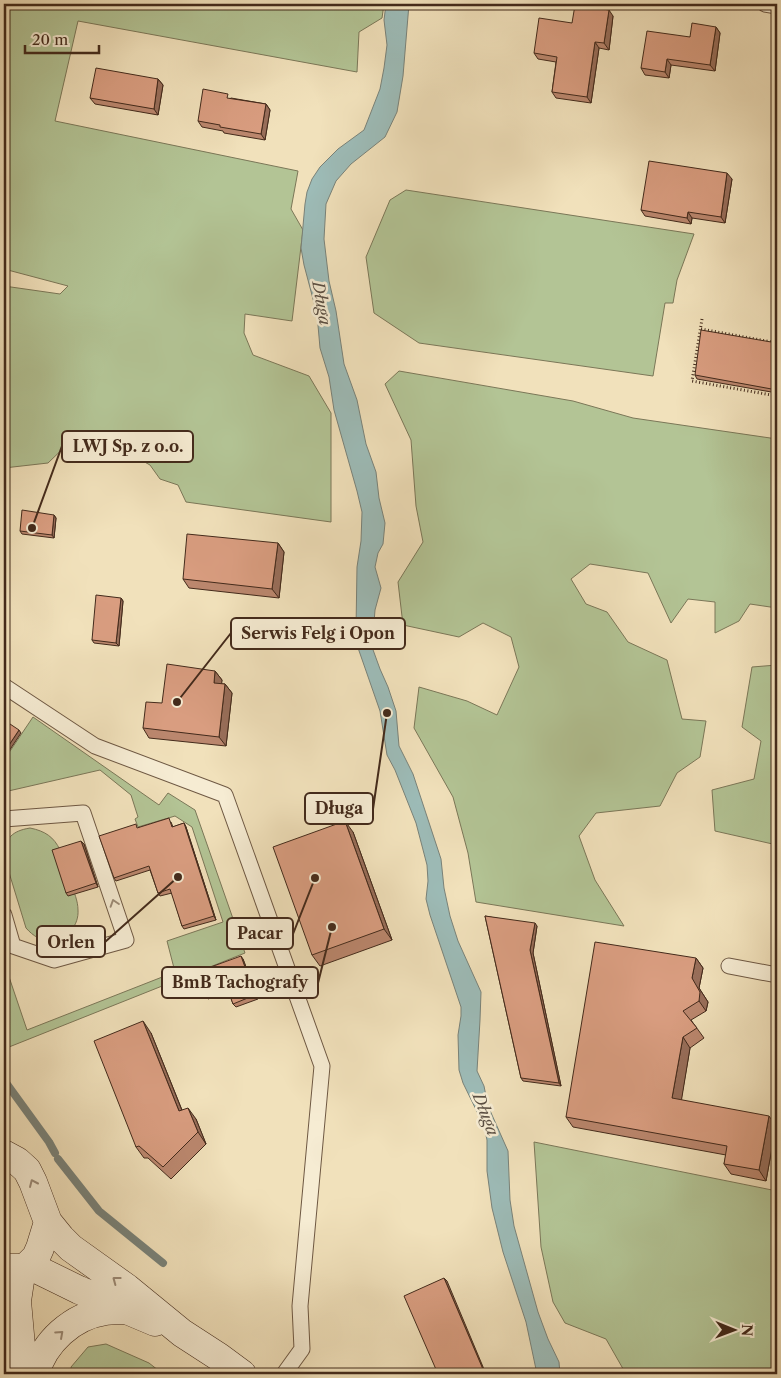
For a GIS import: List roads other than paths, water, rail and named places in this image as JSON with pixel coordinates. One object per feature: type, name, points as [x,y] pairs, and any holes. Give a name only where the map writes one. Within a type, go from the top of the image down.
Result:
[{"type":"street","points":[[4,1154],[18,1161],[27,1170],[48,1222],[71,1248],[127,1288],[182,1333],[242,1374]]},
{"type":"street","points":[[18,1267],[36,1257],[48,1222]]},
{"type":"street","points":[[18,1267],[182,1333]]},
{"type":"street","points":[[18,1267],[21,1374]]},
{"type":"street","points":[[35,1374],[38,1363],[46,1348],[72,1324],[89,1315],[106,1311],[126,1310]]},
{"type":"street","points":[[4,1355],[14,1374]]},
{"type":"lane","points":[[765,4],[777,6]]},
{"type":"lane","points":[[4,686],[95,746],[225,795],[322,1066],[300,1306],[302,1349],[284,1374]]},
{"type":"lane","points":[[4,818],[83,813],[126,940],[54,960],[13,946],[4,915]]},
{"type":"lane","points":[[729,966],[777,975]]},
{"type":"water","points":[[386,4],[409,4],[403,76],[397,112],[385,137],[351,164],[336,181],[326,204],[324,239],[329,281],[336,311],[344,364],[357,400],[366,444],[376,472],[379,498],[385,523],[383,544],[378,553],[375,567],[381,588],[375,610],[372,647],[396,711],[399,746],[413,774],[441,859],[444,888],[450,916],[458,941],[481,992],[477,1071],[484,1086],[488,1106],[508,1151],[510,1200],[514,1226],[538,1312],[559,1362],[560,1374],[537,1374],[526,1322],[503,1252],[492,1208],[487,1171],[487,1140],[484,1126],[463,1083],[459,1070],[458,1035],[461,1007],[426,899],[427,865],[416,823],[387,755],[380,711],[357,645],[357,567],[361,541],[362,512],[334,410],[329,377],[320,348],[317,314],[301,248],[305,204],[312,179],[320,167],[338,149],[364,130],[380,89],[387,45],[384,20]]},
{"type":"water","points":[[4,1008],[9,1025],[8,1036],[4,1039]]},
{"type":"waterway","points":[[4,1080],[55,1153]]},
{"type":"waterway","points":[[58,1159],[99,1211],[163,1263]]},
{"type":"place","name":"LWJ Sp. z o.o.","points":[[32,528]]},
{"type":"place","name":"Serwis Felg i Opon","points":[[177,702]]},
{"type":"place","name":"Długa","points":[[387,713]]},
{"type":"place","name":"Orlen","points":[[178,877]]},
{"type":"place","name":"Pacar","points":[[315,878]]},
{"type":"place","name":"BmB Tachografy","points":[[332,927]]}]
